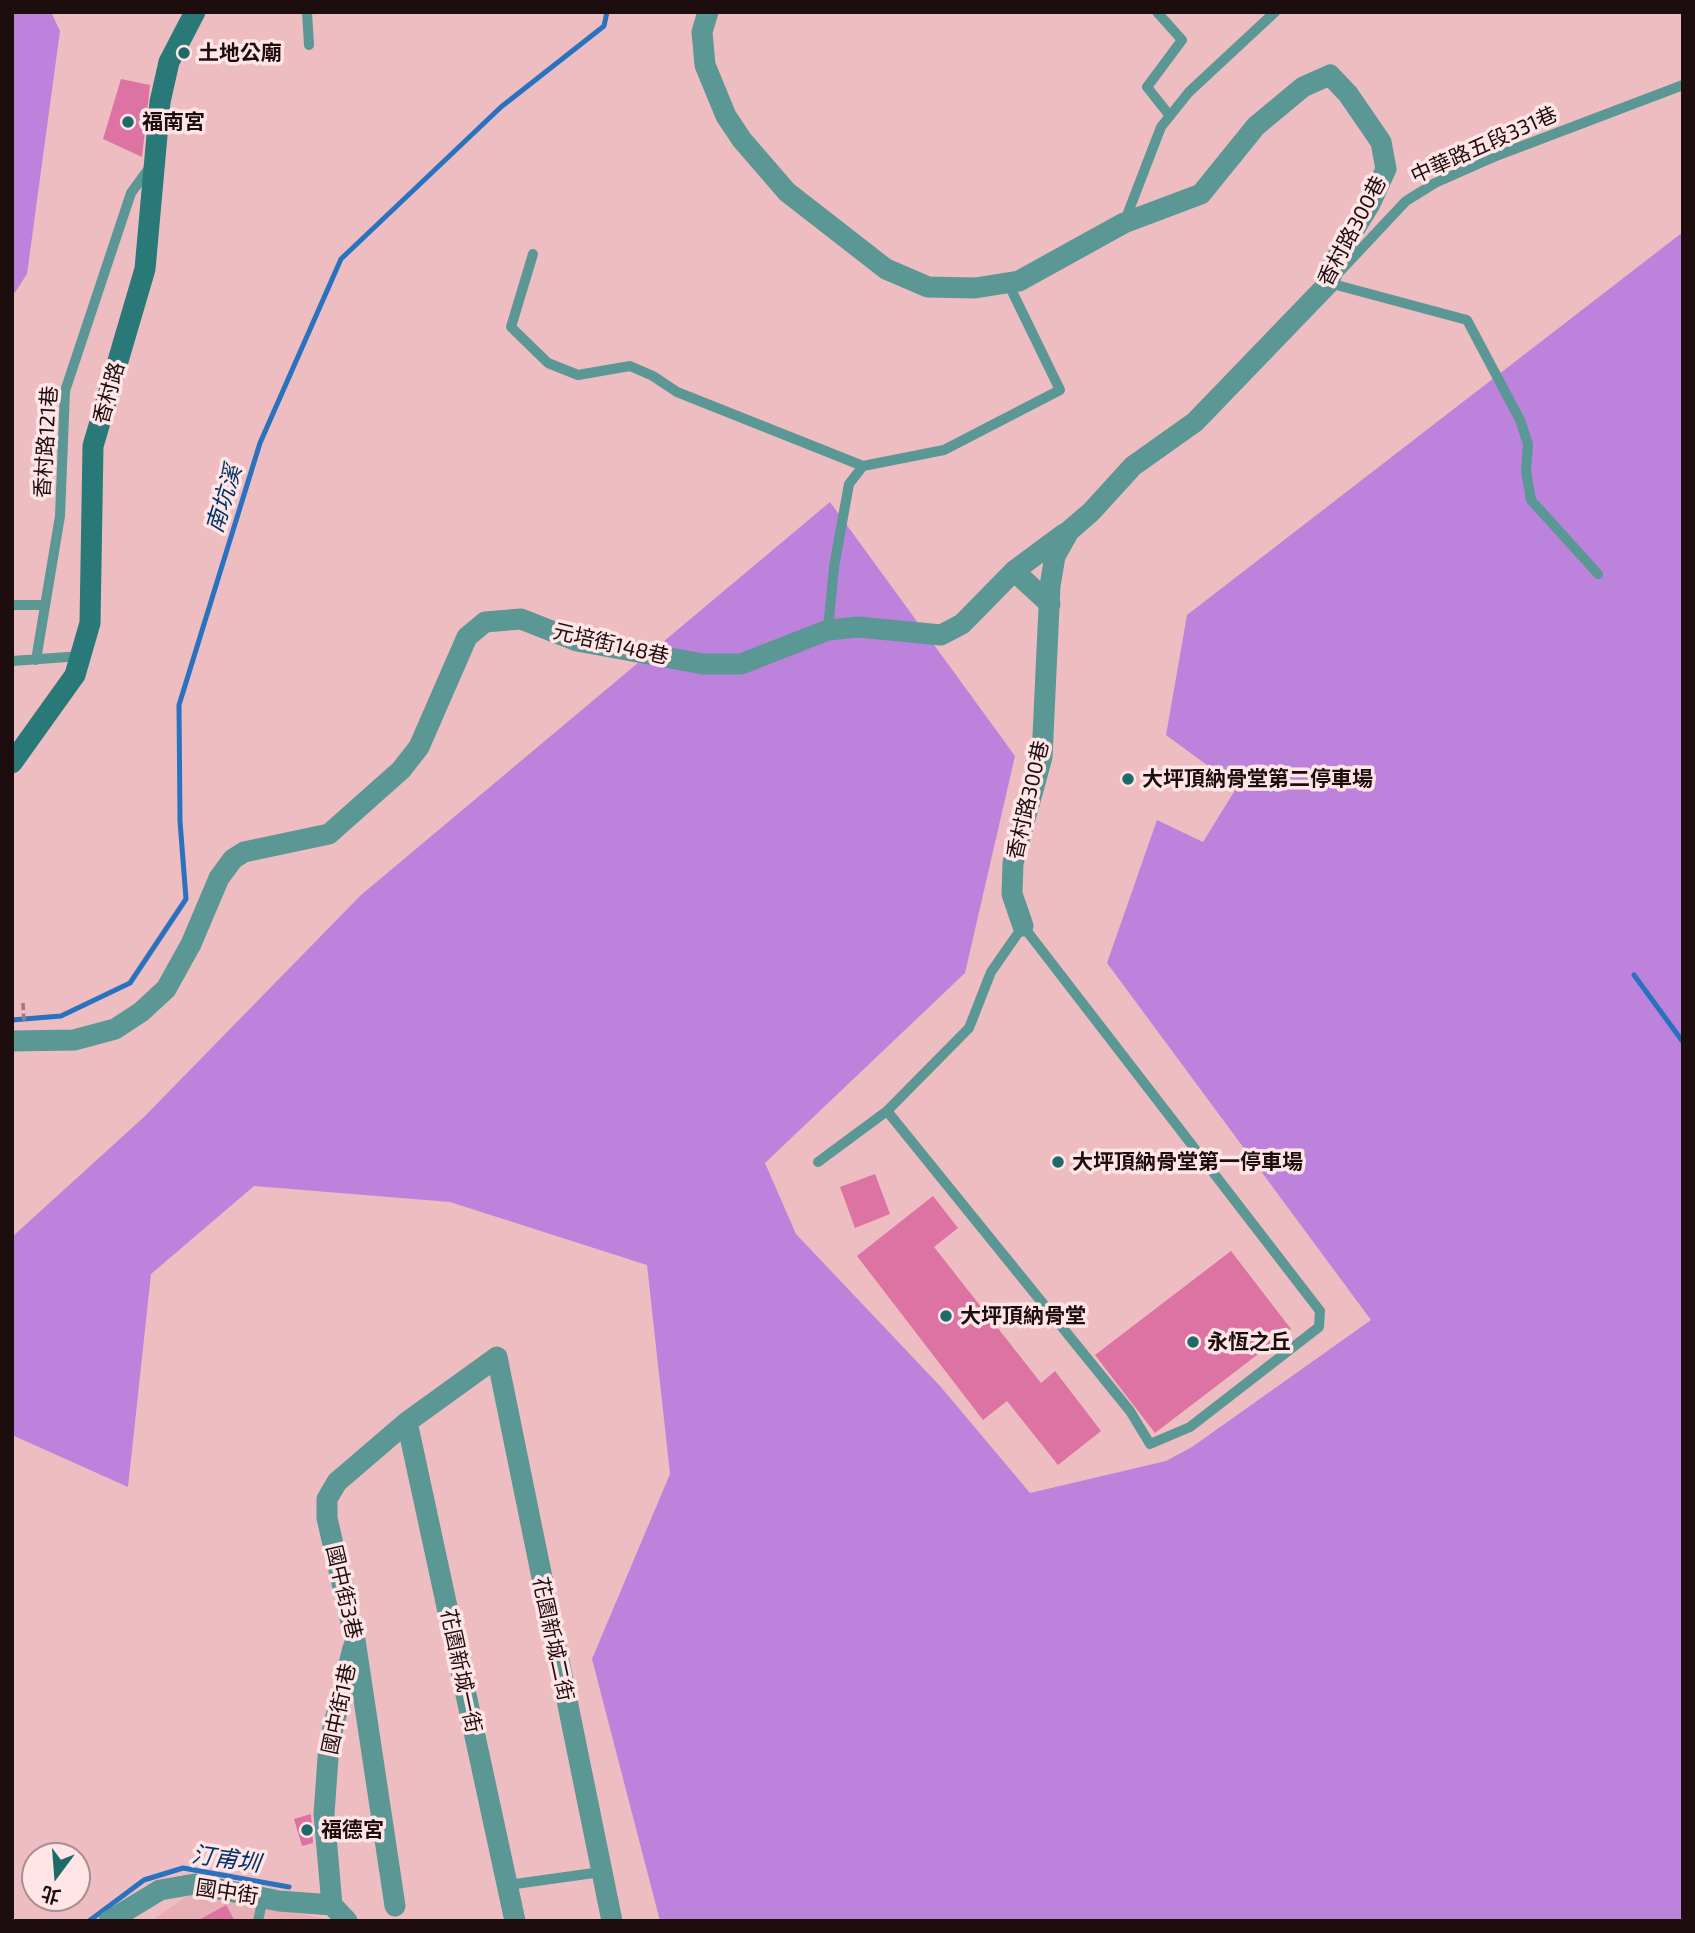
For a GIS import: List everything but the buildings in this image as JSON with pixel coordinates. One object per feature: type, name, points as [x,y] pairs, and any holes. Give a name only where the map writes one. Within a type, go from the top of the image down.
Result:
[{"type":"street","name":"香村路","points":[[12,763],[60,700],[75,675],[90,623],[93,446],[145,269],[160,102],[169,62],[195,12]]},
{"type":"street","name":"香村路300巷","points":[[708,12],[702,32],[705,65],[726,116],[787,192],[886,269],[928,288],[975,288],[1019,281],[1124,223],[1201,194],[1256,126],[1303,87],[1330,75],[1348,94],[1381,142],[1385,169],[1370,204],[1336,259],[1329,283],[1219,400],[1195,422],[1133,466],[1091,512],[1069,531],[1055,556],[1042,757],[1013,863],[1012,894],[1023,926]]},
{"type":"street","name":"元培街148巷","points":[[18,1036],[74,1040],[115,1029],[141,1012],[166,989],[191,944],[219,878],[233,859],[244,852],[329,834],[401,770],[419,747],[467,637],[485,622],[521,619],[578,641],[703,664],[741,664],[828,630],[858,627],[941,635],[962,624],[1014,571],[1069,531]]},
{"type":"street","points":[[1014,571],[1050,604]]},
{"type":"street","name":"國中街3巷","points":[[396,1906],[355,1640],[327,1518],[327,1499],[337,1482],[407,1422],[498,1357]]},
{"type":"street","name":"花園新城二街","points":[[498,1357],[612,1921]]},
{"type":"street","name":"花園新城一街","points":[[407,1422],[515,1921]]},
{"type":"street","name":"國中街1巷","points":[[332,1913],[324,1814],[328,1744],[355,1640]]},
{"type":"street","name":"國中街","points":[[109,1921],[160,1890],[195,1884],[332,1913]]},
{"type":"street","points":[[332,1913],[347,1921]]},
{"type":"lane","points":[[307,12],[309,45]]},
{"type":"lane","points":[[1157,12],[1182,40],[1147,87],[1170,116]]},
{"type":"lane","points":[[1124,223],[1161,127],[1231,50],[1275,12]]},
{"type":"lane","name":"中華路五段331巷","points":[[1329,283],[1406,201],[1435,183],[1496,156],[1683,85]]},
{"type":"lane","name":"香村路121巷","points":[[36,660],[61,516],[65,391],[131,193],[155,159]]},
{"type":"lane","points":[[533,254],[511,327],[548,363],[578,375],[630,366],[653,376],[677,393],[863,466],[944,450],[1060,390],[1008,283]]},
{"type":"lane","points":[[1329,283],[1467,320],[1520,420],[1528,444],[1526,471],[1531,500],[1598,574]]},
{"type":"lane","points":[[828,630],[834,568],[849,484],[863,466]]},
{"type":"lane","points":[[12,605],[45,605]]},
{"type":"lane","points":[[12,662],[81,656]]},
{"type":"lane","points":[[818,1162],[887,1111],[969,1028],[991,972],[1023,926],[1320,1311],[1319,1327],[1190,1427],[1150,1444],[1130,1411],[887,1111]]},
{"type":"lane","points":[[508,1885],[601,1872]]},
{"type":"lane","points":[[258,1921],[263,1898]]},
{"type":"path","points":[[18,1036],[23,1003]]},
{"type":"shaded area","points":[[12,12],[51,12],[60,31],[27,274],[12,297]]},
{"type":"shaded area","points":[[1683,232],[1683,1921],[660,1921],[592,1659],[670,1474],[647,1265],[450,1202],[254,1186],[151,1274],[128,1487],[12,1435],[12,1237],[144,1117],[361,895],[830,502],[1015,756],[965,973],[765,1163],[796,1234],[940,1386],[1030,1493],[1166,1461],[1192,1447],[1371,1320],[1107,963],[1157,820],[1203,842],[1237,787],[1166,735],[1187,615]]},
{"type":"shaded area","points":[[193,1892],[325,1919],[326,1921],[151,1921]]},
{"type":"waterway","name":"南坑溪","points":[[12,1020],[61,1016],[130,983],[186,899],[180,821],[179,705],[260,443],[341,259],[501,107],[604,26],[607,12]]},
{"type":"waterway","points":[[1634,975],[1683,1042]]},
{"type":"waterway","name":"汀甫圳","points":[[89,1921],[144,1880],[183,1868],[289,1887]]},
{"type":"place","name":"土地公廟","points":[[184,53]]},
{"type":"place","name":"福南宮","points":[[128,122]]},
{"type":"place","name":"大坪頂納骨堂第二停車場","points":[[1128,779]]},
{"type":"place","name":"大坪頂納骨堂第一停車場","points":[[1058,1162]]},
{"type":"place","name":"大坪頂納骨堂","points":[[946,1316]]},
{"type":"place","name":"永恆之丘","points":[[1193,1342]]},
{"type":"place","name":"福德宮","points":[[307,1830]]}]
